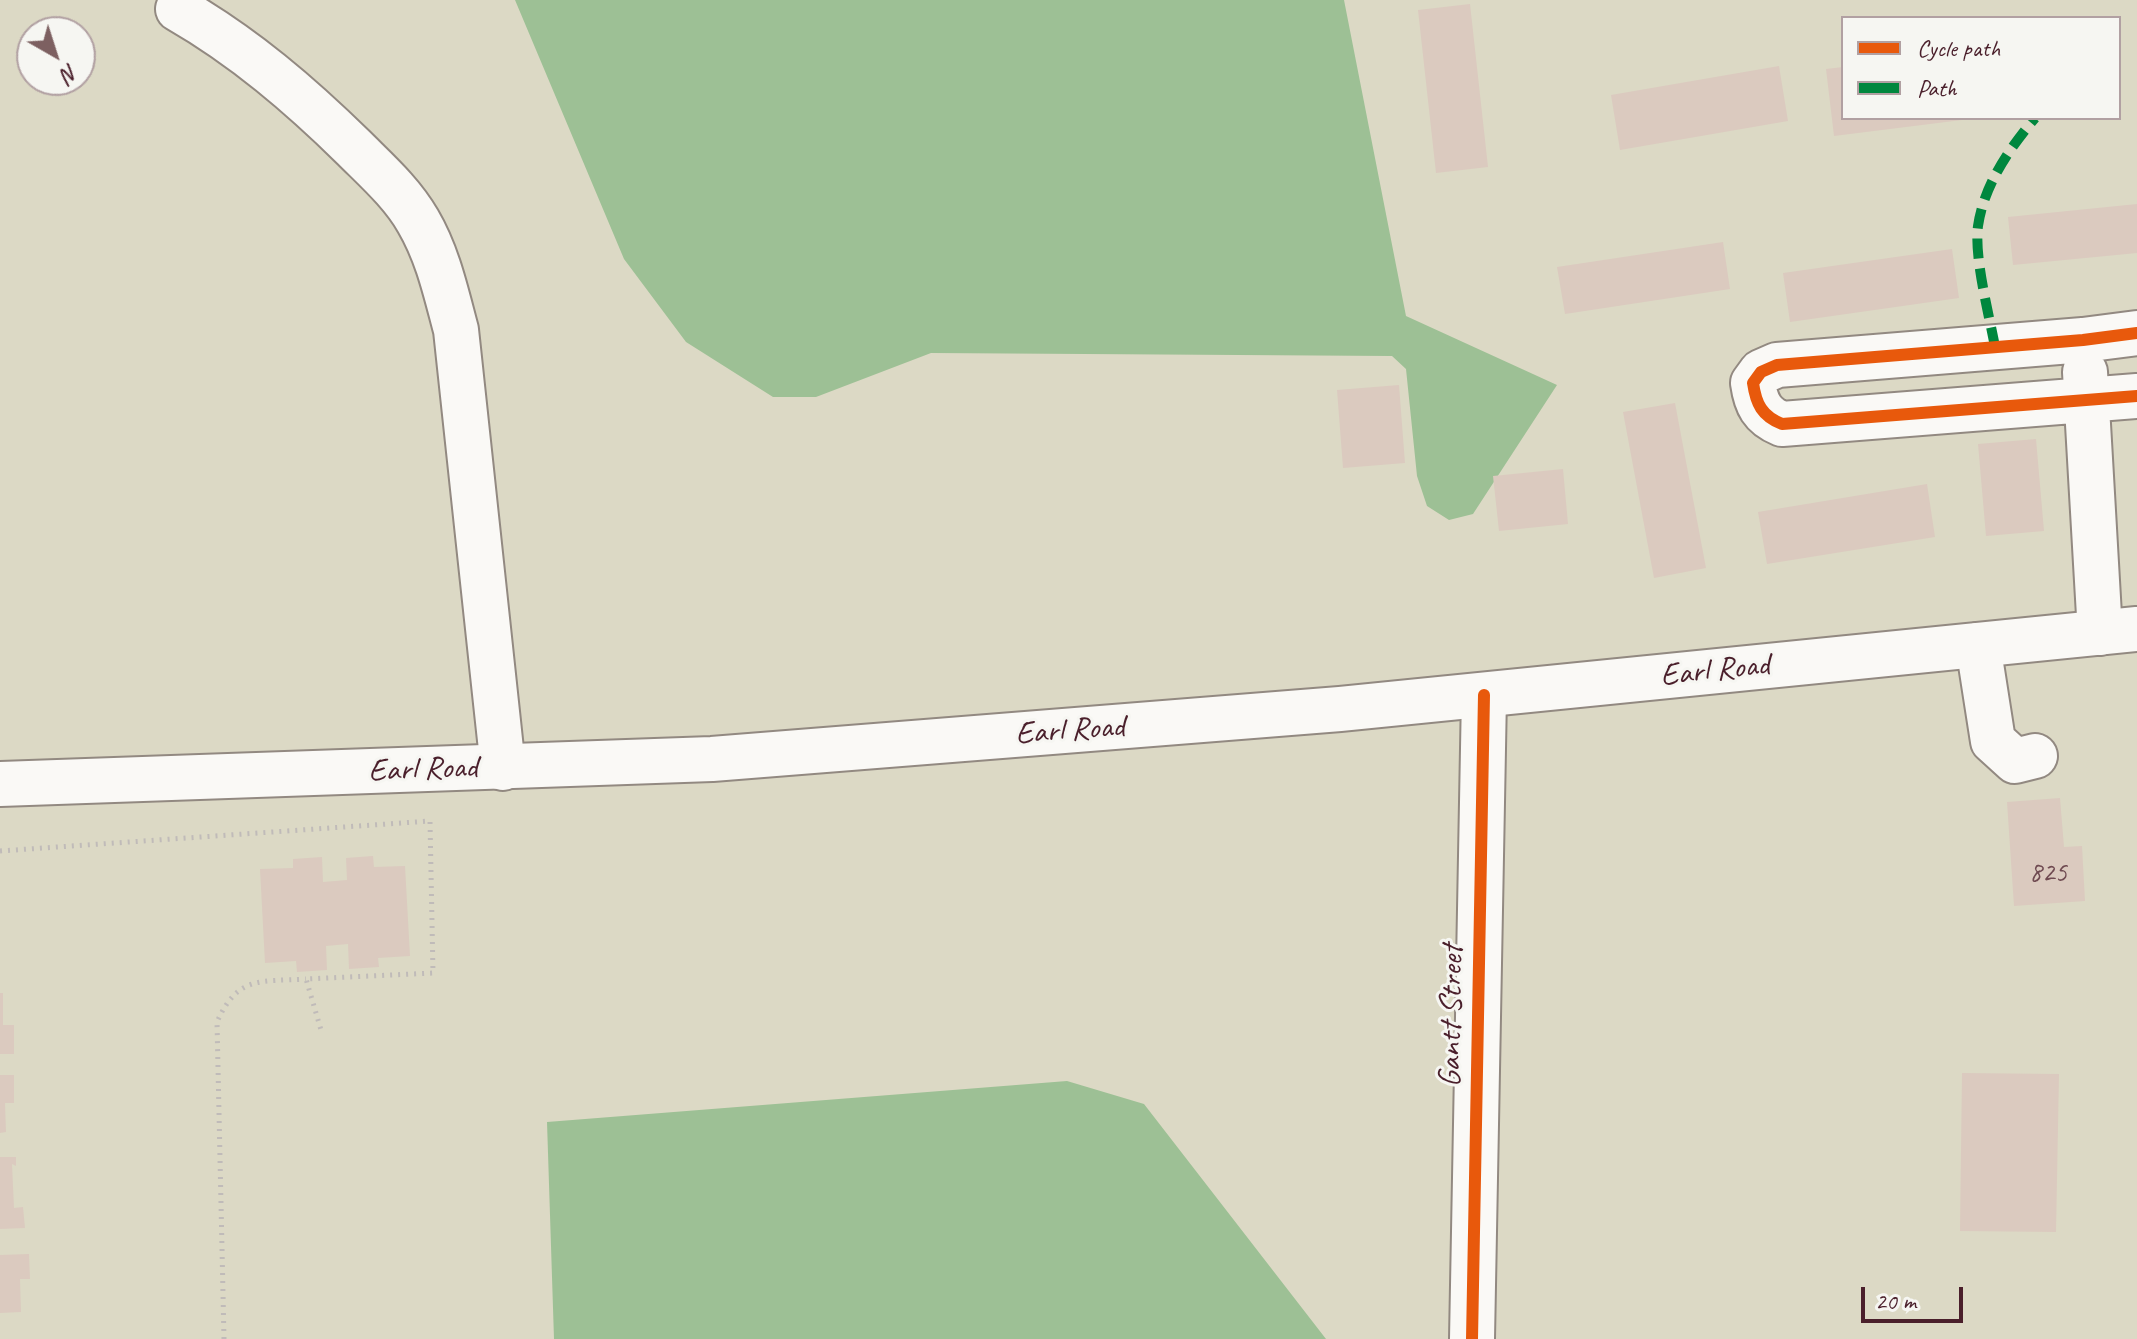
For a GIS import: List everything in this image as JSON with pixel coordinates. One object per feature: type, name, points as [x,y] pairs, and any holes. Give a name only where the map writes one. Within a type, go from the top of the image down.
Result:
[{"type":"main road","points":[[178,9],[221,34],[303,99],[402,197],[419,221],[435,256],[456,330],[503,768]]},
{"type":"main road","points":[[2137,333],[1777,365],[1761,372],[1753,383],[1761,410],[1782,424],[2137,396]]},
{"type":"main road","points":[[2083,340],[2086,402],[2119,631]]},
{"type":"main road","name":"Earl Road","points":[[0,784],[712,759],[1189,722],[2119,631]]},
{"type":"main road","points":[[1978,645],[1993,741],[2015,761],[2035,756]]},
{"type":"main road","name":"Gantt Street","points":[[1472,1339],[1484,695]]},
{"type":"path","points":[[0,851],[430,821],[433,973],[306,979],[242,986],[227,1001],[217,1022],[224,1339]]},
{"type":"path","points":[[306,979],[321,1030]]},
{"type":"green space","points":[[515,0],[1344,0],[1406,316],[1557,385],[1473,514],[1449,520],[1427,506],[1417,476],[1406,369],[1392,356],[931,353],[816,397],[773,397],[686,342],[624,259]]},
{"type":"green space","points":[[1067,1081],[1144,1104],[1326,1339],[554,1339],[547,1122]]},
{"type":"building","points":[[1470,4],[1488,167],[1436,173],[1418,10]]},
{"type":"building","points":[[1779,66],[1788,121],[1620,150],[1611,95]]},
{"type":"building","points":[[1841,67],[1841,120],[1962,120],[1834,136],[1826,69]]},
{"type":"building","points":[[2137,204],[2137,253],[2013,265],[2008,217]]},
{"type":"building","points":[[1723,242],[1730,289],[1565,314],[1557,267]]},
{"type":"building","points":[[1952,249],[1959,298],[1790,322],[1783,273]]},
{"type":"building","points":[[1399,385],[1405,463],[1343,468],[1337,390]]},
{"type":"building","points":[[1675,403],[1706,568],[1654,578],[1623,412]]},
{"type":"building","points":[[2036,439],[2044,531],[1986,536],[1978,444]]},
{"type":"building","points":[[1563,469],[1568,524],[1499,531],[1493,476]]},
{"type":"building","points":[[1927,484],[1935,537],[1767,564],[1758,512]]},
{"type":"building","points":[[2060,798],[2064,847],[2082,846],[2085,901],[2014,906],[2007,802]]},
{"type":"building","points":[[373,856],[374,867],[405,866],[410,956],[378,958],[379,967],[349,969],[348,944],[326,946],[327,970],[297,972],[296,961],[265,963],[260,869],[293,868],[293,859],[322,857],[323,882],[347,880],[346,858]]},
{"type":"building","points":[[0,993],[3,993],[3,1025],[14,1025],[14,1054],[0,1054]]},
{"type":"building","points":[[1962,1073],[2059,1074],[2056,1232],[1960,1231]]},
{"type":"building","points":[[0,1075],[14,1075],[14,1103],[5,1103],[6,1132],[0,1133]]},
{"type":"building","points":[[0,1157],[16,1157],[16,1166],[12,1164],[14,1208],[23,1207],[25,1228],[0,1229]]},
{"type":"building","points":[[29,1254],[30,1279],[20,1279],[21,1312],[0,1313],[0,1255]]},
{"type":"marked path","points":[[1995,347],[1980,270],[1978,226],[1986,196],[1999,168],[2033,120]]},
{"type":"cycle path","points":[[2137,333],[1777,365],[1761,372],[1753,383],[1761,408],[1782,424],[2137,396]]},
{"type":"cycle path","points":[[1472,1339],[1484,695]]}]
